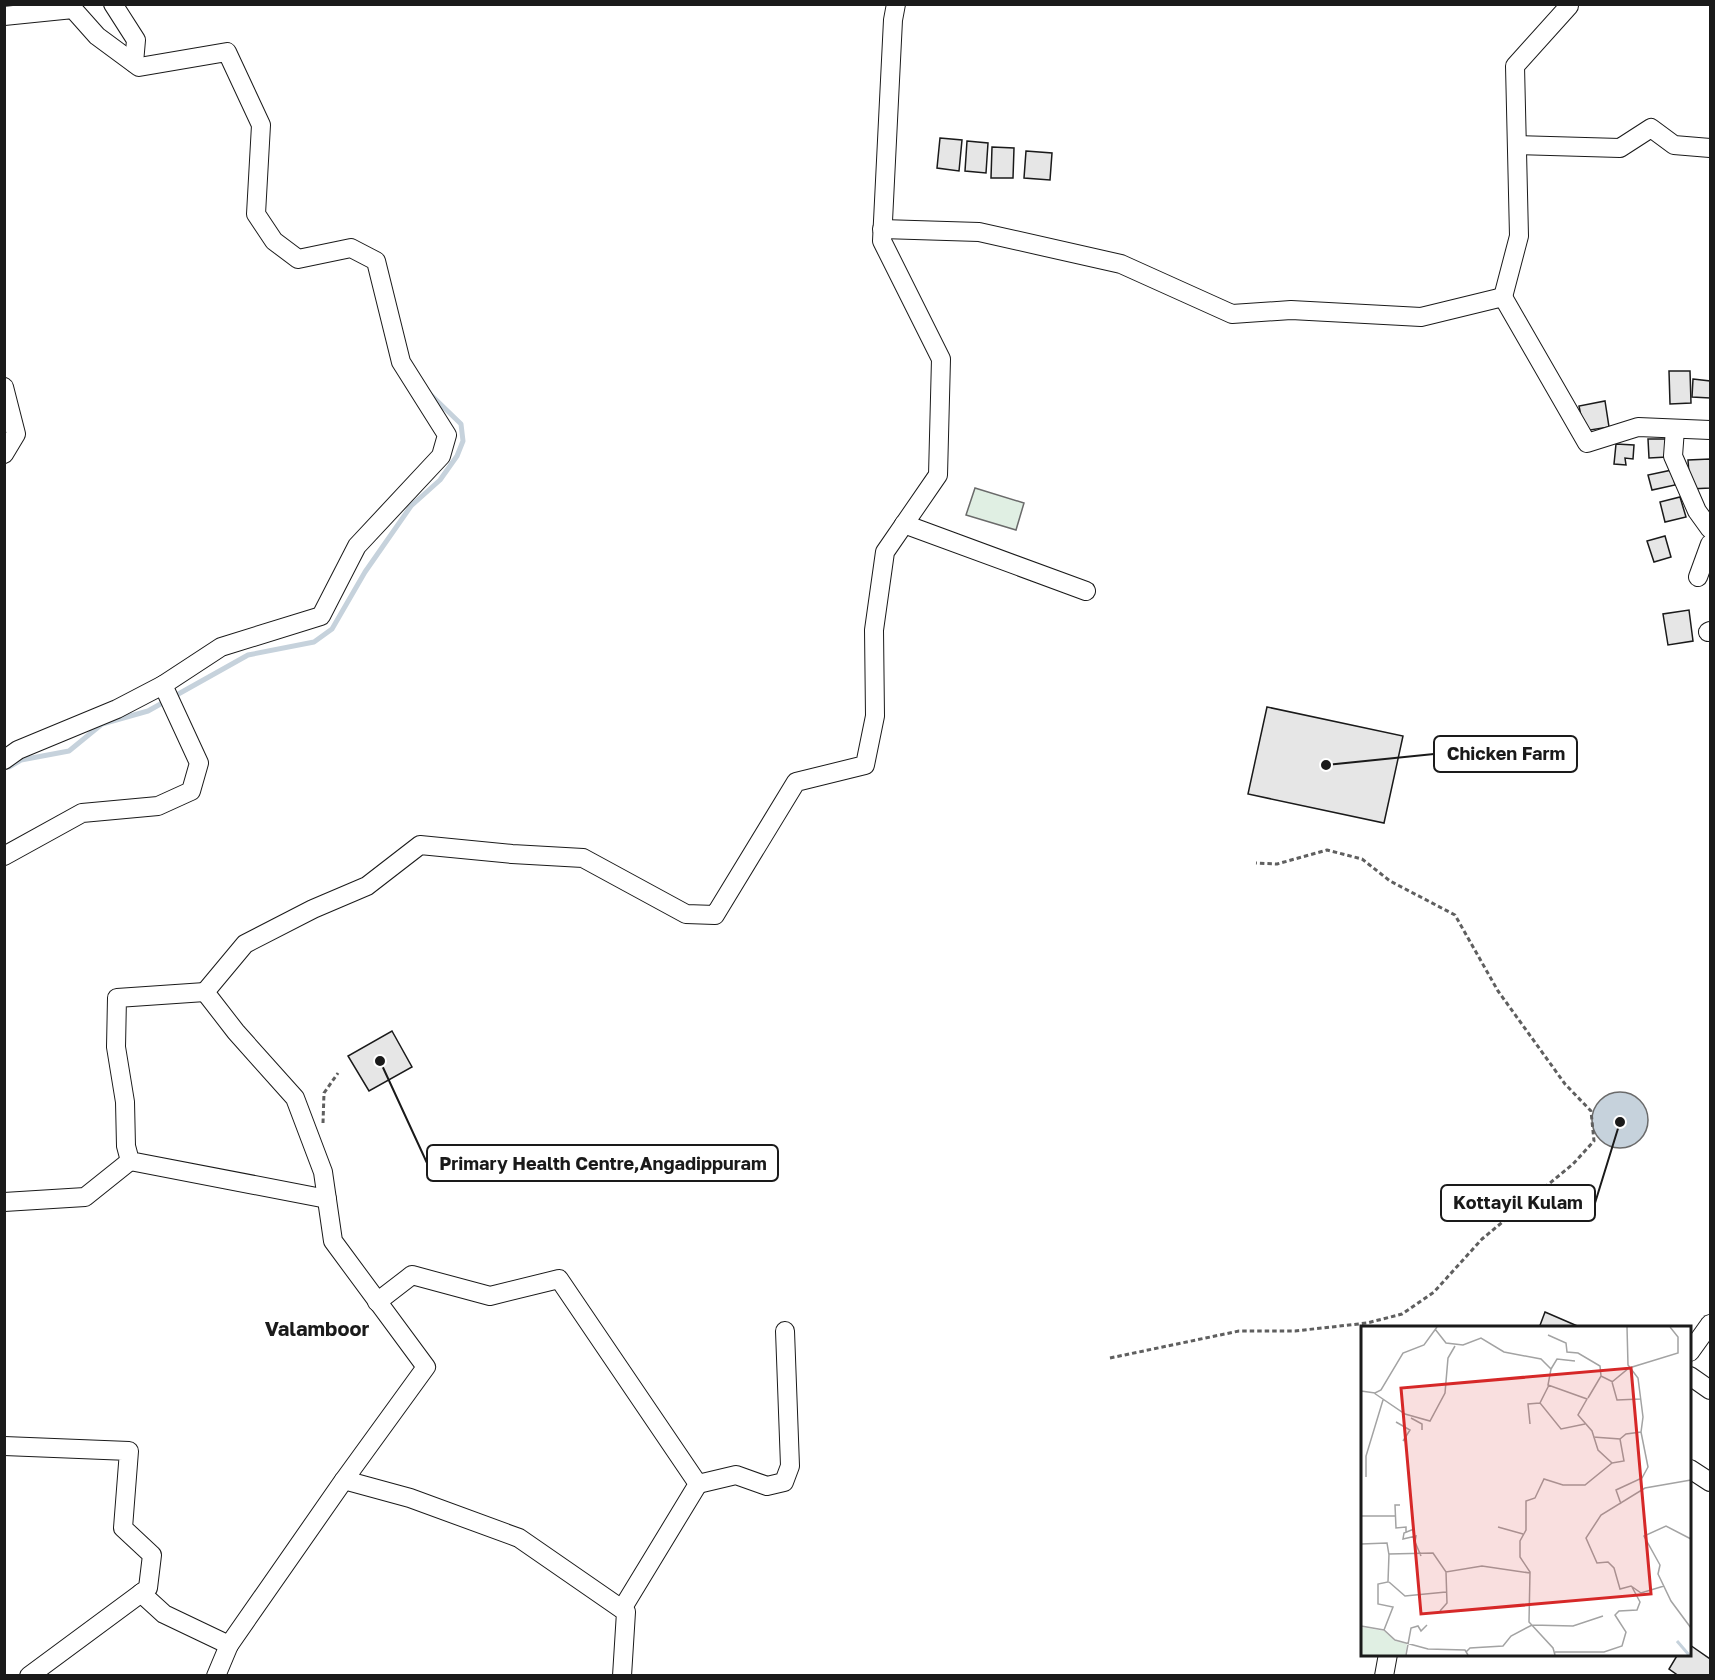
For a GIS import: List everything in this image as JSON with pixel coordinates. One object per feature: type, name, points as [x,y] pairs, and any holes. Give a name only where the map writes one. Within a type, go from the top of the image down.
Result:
[{"type":"street","points":[[113,4],[136,40],[134,63]]},
{"type":"street","points":[[130,1161],[126,1146],[126,1102],[116,1047],[117,998],[205,992],[245,944],[313,909],[367,886],[420,845],[583,858],[686,914],[715,915],[796,782],[865,765],[875,716],[874,630],[885,552],[938,475],[941,359],[882,241],[896,4]]},
{"type":"street","points":[[1569,6],[1515,66],[1519,236],[1503,297],[1587,443],[1638,427],[1710,430]]},
{"type":"street","points":[[4,16],[73,9],[97,36],[139,67],[226,52],[261,125],[256,214],[274,241],[298,260],[351,248],[376,261],[401,362],[447,435],[441,456],[357,546],[321,616],[221,646],[163,685],[117,709],[18,750],[4,760]]},
{"type":"street","points":[[1517,145],[1620,148],[1651,128],[1674,145],[1710,148]]},
{"type":"street","points":[[882,229],[979,232],[1121,264],[1232,314],[1291,310],[1421,317],[1503,297]]},
{"type":"street","points":[[4,387],[16,434],[4,454]]},
{"type":"street","points":[[1675,429],[1673,456],[1697,511],[1710,528]]},
{"type":"street","points":[[904,524],[1086,591]]},
{"type":"street","points":[[1710,544],[1698,577],[1710,575]]},
{"type":"street","points":[[4,856],[82,813],[158,806],[191,791],[200,763],[163,685]]},
{"type":"street","points":[[205,992],[236,1032],[295,1098],[323,1172],[333,1241],[426,1367],[229,1645],[216,1676]]},
{"type":"street","points":[[4,1202],[85,1197],[130,1161],[327,1199]]},
{"type":"street","points":[[377,1302],[412,1275],[490,1296],[559,1280],[698,1484]]},
{"type":"street","points":[[1691,1350],[1710,1324]]},
{"type":"street","points":[[622,1609],[698,1484],[736,1474],[767,1486],[784,1482],[790,1467],[785,1331]]},
{"type":"street","points":[[1691,1377],[1710,1390]]},
{"type":"street","points":[[4,1446],[129,1451],[123,1528],[152,1555],[148,1588],[28,1676]]},
{"type":"street","points":[[1691,1470],[1710,1482]]},
{"type":"street","points":[[344,1480],[410,1498],[519,1538],[622,1609],[626,1612],[622,1676]]},
{"type":"street","points":[[1691,1482],[1710,1493]]},
{"type":"street","points":[[141,1593],[164,1614],[229,1645]]},
{"type":"street","points":[[1384,1676],[1388,1656]]},
{"type":"path","points":[[1110,1358],[1239,1331],[1305,1329],[1367,1323],[1402,1314],[1434,1292],[1482,1239],[1573,1164],[1593,1141],[1591,1111],[1565,1083],[1498,992],[1455,915],[1390,881],[1362,858],[1327,850],[1278,864],[1256,862]]},
{"type":"path","points":[[323,1125],[324,1093],[338,1073]]},
{"type":"green space","points":[[975,488],[1024,503],[1016,530],[966,515]]},
{"type":"shaded area","points":[[1614,1092],[1626,1092],[1636,1096],[1644,1104],[1648,1120],[1644,1136],[1636,1144],[1626,1148],[1614,1148],[1604,1144],[1596,1136],[1592,1126],[1592,1114],[1596,1104],[1604,1096]]},
{"type":"building","points":[[940,138],[962,140],[959,171],[937,168]]},
{"type":"building","points":[[967,141],[988,143],[986,173],[965,171]]},
{"type":"building","points":[[992,147],[1014,148],[1013,178],[991,178]]},
{"type":"building","points":[[1026,151],[1052,153],[1050,180],[1024,178]]},
{"type":"building","points":[[1669,371],[1690,371],[1691,403],[1670,404]]},
{"type":"building","points":[[1693,379],[1710,381],[1710,398],[1692,397]]},
{"type":"building","points":[[1605,401],[1609,427],[1584,431],[1579,406]]},
{"type":"building","points":[[1648,439],[1666,439],[1667,457],[1649,458]]},
{"type":"building","points":[[1616,444],[1634,445],[1633,459],[1625,458],[1626,465],[1614,464]]},
{"type":"building","points":[[1710,459],[1710,488],[1690,489],[1688,460]]},
{"type":"building","points":[[1672,470],[1675,485],[1652,490],[1648,475]]},
{"type":"building","points":[[1680,497],[1686,517],[1665,522],[1660,502]]},
{"type":"building","points":[[1665,536],[1671,557],[1654,562],[1647,541]]},
{"type":"building","points":[[1689,610],[1693,641],[1668,645],[1663,614]]},
{"type":"building","points":[[1267,707],[1403,736],[1384,823],[1248,794]]},
{"type":"building","points":[[392,1031],[412,1067],[369,1091],[348,1056]]},
{"type":"building","points":[[1545,1312],[1577,1326],[1540,1326]]},
{"type":"building","points":[[1691,1646],[1710,1659],[1710,1676],[1679,1676],[1669,1669],[1677,1656],[1691,1656]]},
{"type":"waterway","points":[[9,767],[21,760],[69,751],[102,724],[148,711],[248,655],[314,642],[332,629],[365,572],[411,506],[440,480],[457,456],[463,441],[461,424],[431,395]]},
{"type":"place","name":"Chicken Farm","points":[[1326,765]]},
{"type":"place","name":"Primary Health Centre,Angadippuram","points":[[380,1061]]},
{"type":"place","name":"Kottayil Kulam","points":[[1620,1122]]},
{"type":"district","name":"Valamboor","points":[[317,1328]]}]
